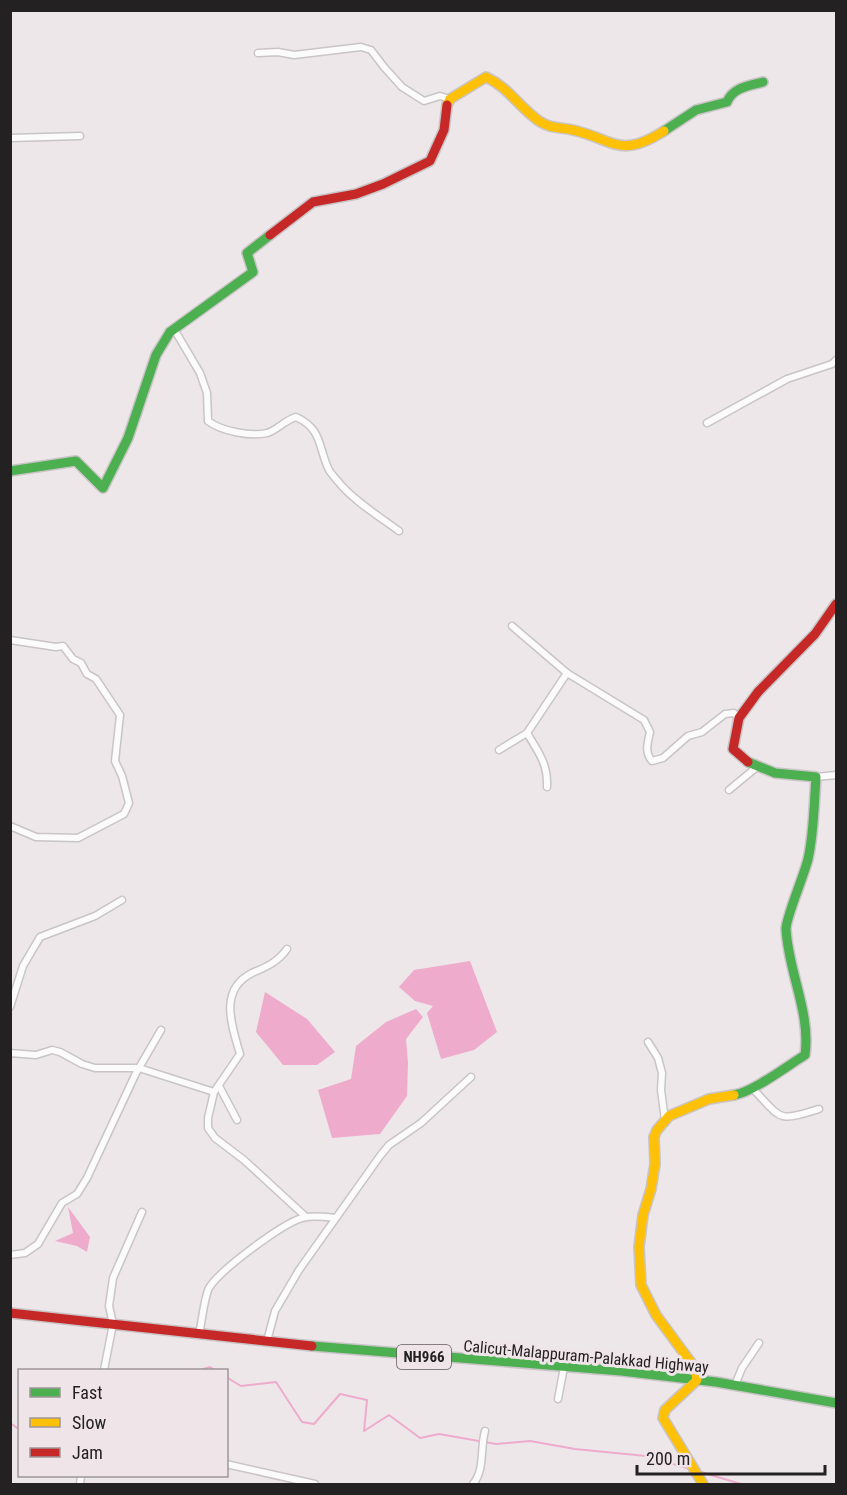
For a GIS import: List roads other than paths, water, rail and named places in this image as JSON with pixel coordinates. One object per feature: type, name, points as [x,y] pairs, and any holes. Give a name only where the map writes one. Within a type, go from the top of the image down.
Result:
[{"type":"main road","points":[[10,471],[76,461],[103,488],[128,438],[156,355],[170,332],[253,272],[247,254],[313,202],[356,194],[383,184],[429,160],[444,130],[445,108],[450,99],[480,78],[486,77],[505,86],[526,112],[548,127],[559,131],[573,130],[590,138],[628,147],[675,125],[695,111],[727,102],[732,92],[763,82]]},
{"type":"main road","points":[[703,1485],[663,1418],[665,1410],[697,1380],[695,1368],[656,1316],[641,1285],[639,1247],[643,1215],[651,1189],[655,1164],[654,1137],[669,1116],[709,1099],[741,1094],[753,1089],[805,1055],[807,1041],[804,1019],[792,971],[786,926],[803,880],[808,856],[816,777],[798,777],[777,773],[750,764],[733,749],[739,718],[758,692],[815,634],[837,604]]},
{"type":"main road","name":"Calicut-Malappuram-Palakkad Highway","points":[[10,1312],[267,1341],[490,1362],[564,1366],[697,1380],[837,1403]]},
{"type":"street","points":[[258,53],[278,52],[294,55],[361,47],[376,54],[384,67],[410,93],[424,101],[440,96],[450,99]]},
{"type":"street","points":[[10,138],[80,136]]},
{"type":"street","points":[[174,330],[200,374],[207,393],[208,421],[216,427],[235,432],[269,433],[287,419],[296,417],[302,420],[312,426],[322,446],[329,470],[342,486],[399,531]]},
{"type":"street","points":[[707,423],[787,379],[832,364],[837,360]]},
{"type":"street","points":[[512,626],[567,672],[644,720],[650,732],[646,748],[648,757],[652,761],[663,758],[688,736],[702,732],[725,714],[734,713],[739,718]]},
{"type":"street","points":[[10,640],[63,646],[74,659],[81,663],[87,674],[96,679],[120,715],[115,761],[122,776],[129,803],[124,814],[78,837],[36,837],[10,826]]},
{"type":"street","points":[[499,750],[527,733],[567,672]]},
{"type":"street","points":[[527,733],[545,764],[548,773],[547,787]]},
{"type":"street","points":[[729,790],[758,766]]},
{"type":"street","points":[[816,777],[837,775]]},
{"type":"street","points":[[10,1007],[22,966],[39,937],[95,916],[122,900]]},
{"type":"street","points":[[287,949],[274,963],[248,975],[235,987],[229,1004],[230,1023],[240,1054],[214,1092],[208,1128],[215,1138],[244,1160],[306,1217]]},
{"type":"street","points":[[10,1255],[25,1253],[38,1244],[62,1203],[77,1194],[160,1030]]},
{"type":"street","points":[[648,1042],[658,1058],[662,1073],[665,1120]]},
{"type":"street","points":[[10,1053],[36,1055],[52,1050],[95,1068],[139,1068],[214,1092]]},
{"type":"street","points":[[267,1341],[275,1311],[299,1270],[389,1145],[421,1123],[471,1077]]},
{"type":"street","points":[[219,1086],[237,1120]]},
{"type":"street","points":[[753,1089],[780,1117],[788,1119],[819,1109]]},
{"type":"street","points":[[104,1369],[113,1324],[109,1306],[113,1278],[142,1212]]},
{"type":"street","points":[[199,1334],[209,1288],[251,1249],[281,1227],[306,1217],[335,1218]]},
{"type":"street","points":[[735,1385],[742,1368],[759,1343]]},
{"type":"street","points":[[558,1399],[564,1366]]},
{"type":"street","points":[[473,1485],[478,1479],[481,1468],[484,1433]]},
{"type":"street","points":[[228,1464],[315,1485]]},
{"type":"waterway","points":[[203,1369],[210,1367],[213,1369]]},
{"type":"waterway","points":[[228,1378],[241,1386],[276,1382],[302,1422],[314,1424],[340,1394],[367,1400],[364,1431],[389,1415],[420,1438],[439,1434],[496,1444],[530,1441],[575,1449],[646,1456],[690,1469]]},
{"type":"waterway","points":[[10,1423],[18,1429]]},
{"type":"waterway","points":[[701,1472],[741,1484]]}]
